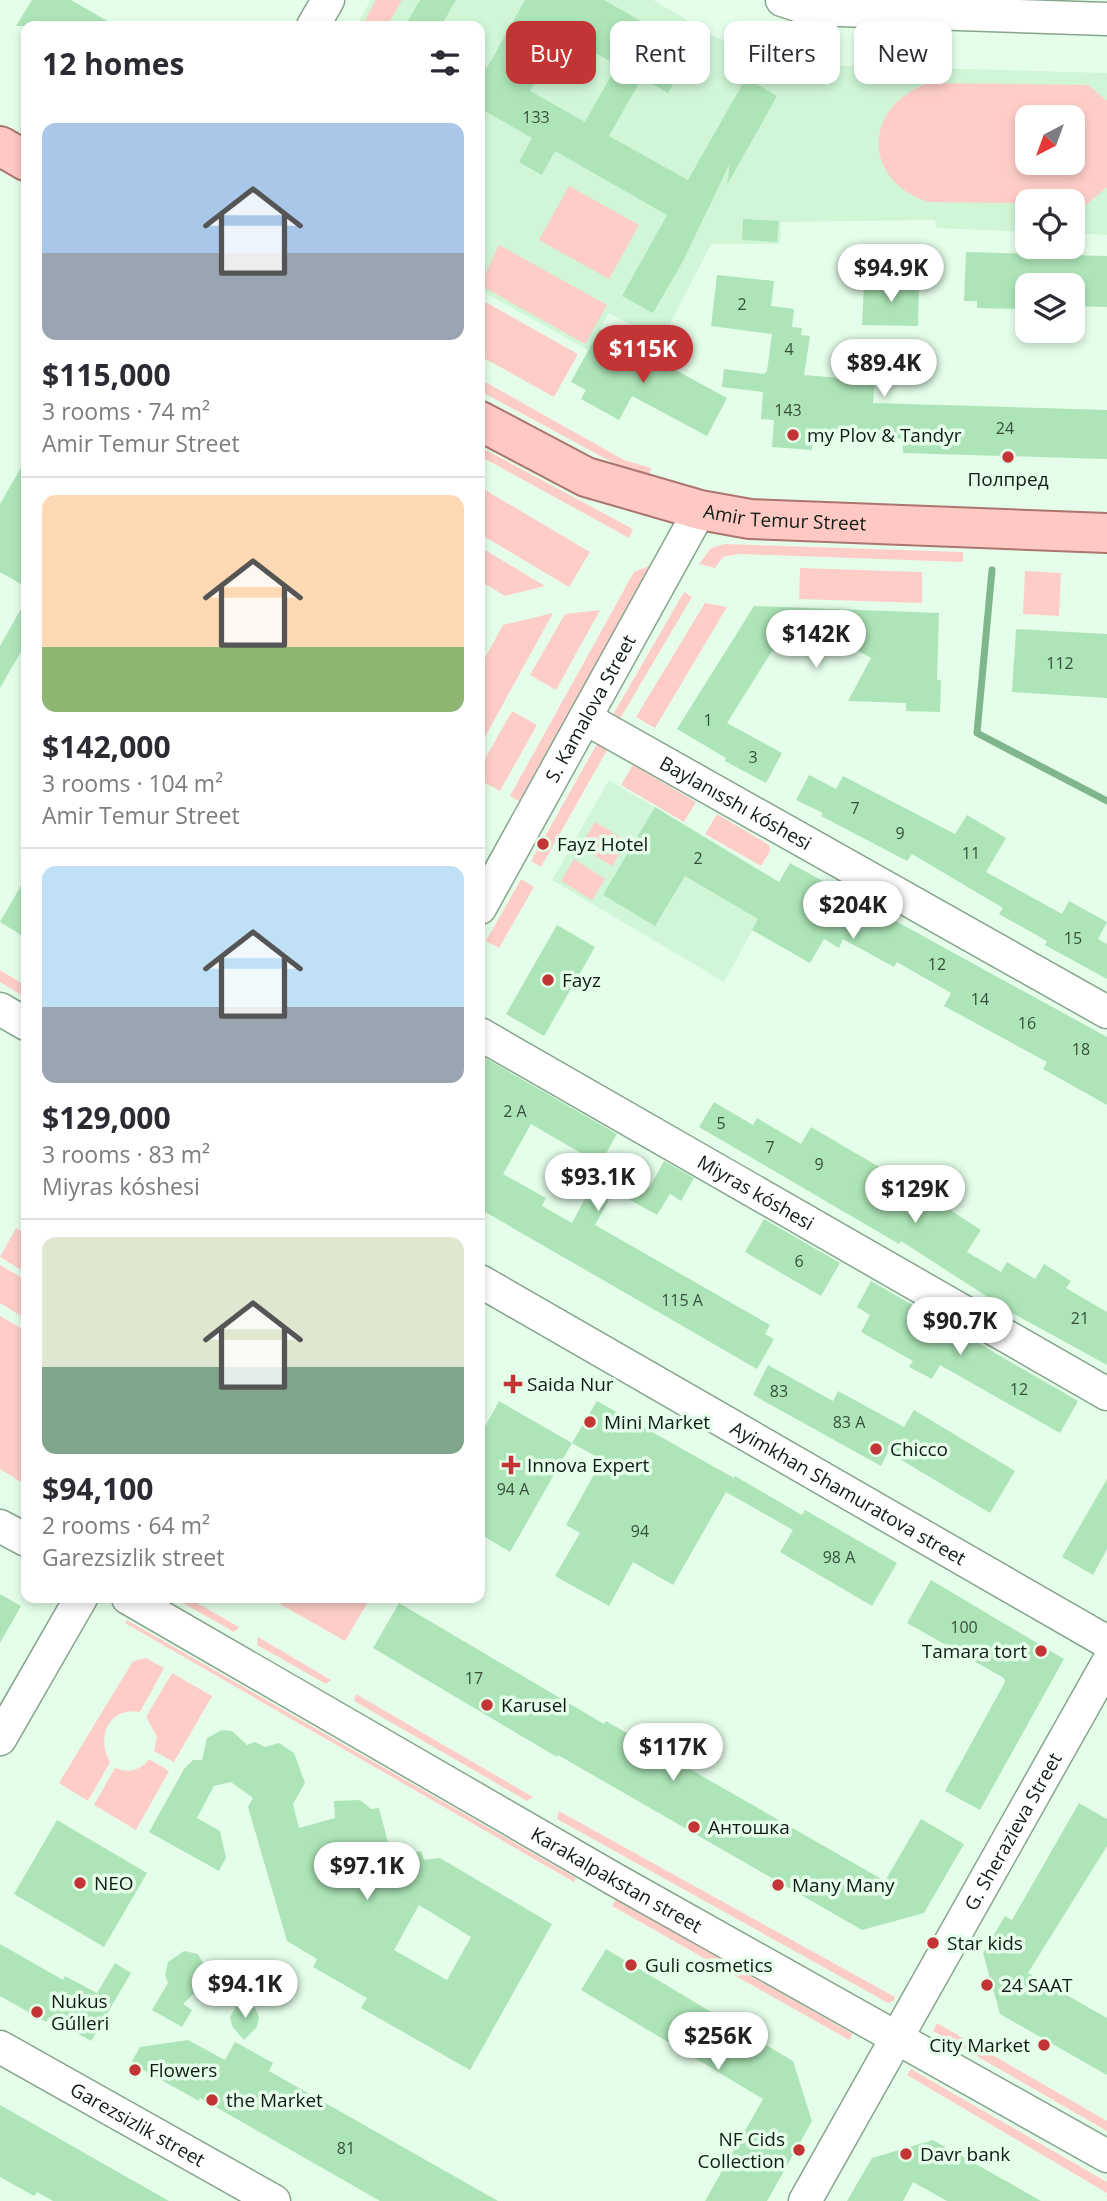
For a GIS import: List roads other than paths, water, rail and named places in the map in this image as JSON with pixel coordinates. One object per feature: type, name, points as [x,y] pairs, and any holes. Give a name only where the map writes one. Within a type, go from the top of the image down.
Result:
[{"type":"main road","name":"Amir Temur Street","points":[[485,424],[586,477],[700,510],[750,519],[1107,533]]},
{"type":"street","points":[[316,21],[328,0]]},
{"type":"street","points":[[782,0],[809,9],[1107,19]]},
{"type":"street","name":"S. Kamalova Street","points":[[485,899],[700,510]]},
{"type":"street","name":"Baylanısshı kóshesi","points":[[585,718],[1107,1012]]},
{"type":"street","points":[[0,1009],[21,1021]]},
{"type":"street","name":"Miyras kóshesi","points":[[485,1037],[1107,1394]]},
{"type":"street","name":"Ayimkhan Shamuratova street","points":[[485,1284],[1107,1642]]},
{"type":"street","points":[[0,1526],[21,1537]]},
{"type":"street","points":[[0,1739],[78,1603]]},
{"type":"street","name":"Karakalpakstan street","points":[[137,1603],[614,1879],[1107,2156]]},
{"type":"street","name":"G. Sherazieva Street","points":[[805,2201],[1107,1664]]},
{"type":"street","name":"Garezsizlik street","points":[[0,2047],[274,2201]]},
{"type":"waterway","points":[[992,570],[977,733],[1107,801]]},
{"type":"place","name":"my Plov & Tandyr","points":[[793,435]]},
{"type":"place","name":"Полпред","points":[[1008,457]]},
{"type":"place","name":"Fayz Hotel","points":[[543,844]]},
{"type":"place","name":"Fayz","points":[[548,980]]},
{"type":"place","name":"Saida Nur","points":[[513,1384]]},
{"type":"place","name":"Mini Market","points":[[590,1422]]},
{"type":"place","name":"Chicco","points":[[876,1449]]},
{"type":"place","name":"Innova Expert","points":[[511,1465]]},
{"type":"place","name":"Tamara tort","points":[[1041,1651]]},
{"type":"place","name":"Karusel","points":[[487,1705]]},
{"type":"place","name":"Антошка","points":[[694,1827]]},
{"type":"place","name":"NEO","points":[[80,1883]]},
{"type":"place","name":"Many Many","points":[[778,1885]]},
{"type":"place","name":"Star kids","points":[[933,1943]]},
{"type":"place","name":"Guli cosmetics","points":[[631,1965]]},
{"type":"place","name":"24 SAAT","points":[[987,1985]]},
{"type":"place","name":"Nukus Gúlleri","points":[[37,2012]]},
{"type":"place","name":"City Market","points":[[1044,2045]]},
{"type":"place","name":"Flowers","points":[[135,2070]]},
{"type":"place","name":"the Market","points":[[212,2100]]},
{"type":"place","name":"NF Cids Collection","points":[[799,2150]]},
{"type":"place","name":"Davr bank","points":[[906,2154]]}]
